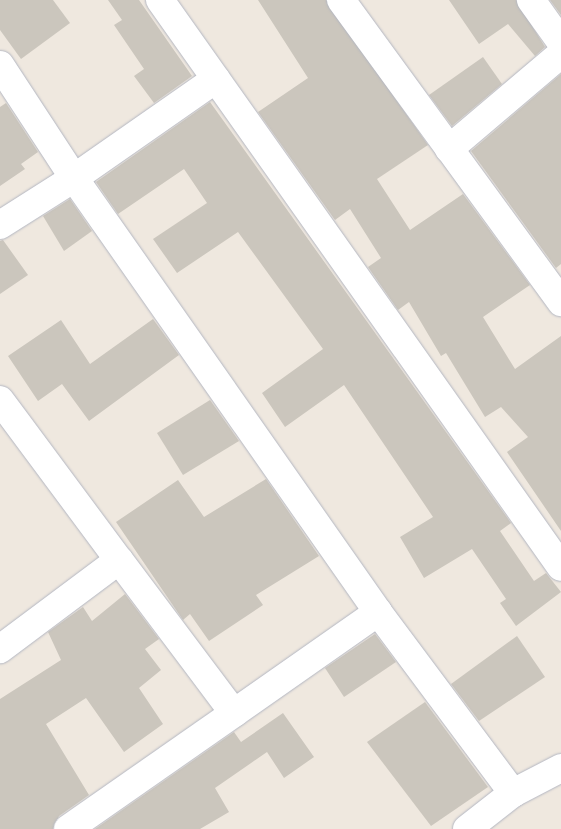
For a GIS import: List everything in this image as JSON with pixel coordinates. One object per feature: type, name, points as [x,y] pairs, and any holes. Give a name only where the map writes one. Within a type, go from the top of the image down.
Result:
[{"type":"street","points":[[160,0],[561,567]]},
{"type":"street","points":[[342,0],[561,302]]},
{"type":"street","points":[[531,0],[561,42]]},
{"type":"street","points":[[450,149],[561,54]]},
{"type":"street","points":[[0,64],[74,178],[378,612],[513,794]]},
{"type":"street","points":[[0,225],[74,178],[216,78]]},
{"type":"street","points":[[0,400],[234,713]]},
{"type":"street","points":[[0,649],[119,560]]},
{"type":"street","points":[[68,829],[378,612]]},
{"type":"street","points":[[483,825],[513,794],[561,768]]},
{"type":"building","points":[[0,0],[53,0],[70,23],[21,59],[0,30]]},
{"type":"building","points":[[108,0],[139,0],[192,76],[154,103],[134,76],[144,69],[114,25],[122,20]]},
{"type":"building","points":[[258,0],[326,0],[428,145],[377,179],[410,230],[463,194],[530,285],[483,317],[515,369],[561,336],[561,531],[507,452],[528,437],[501,407],[485,417],[446,353],[441,356],[409,302],[398,310],[368,267],[381,258],[350,209],[335,220],[258,112],[308,78]]},
{"type":"building","points":[[449,0],[516,0],[545,47],[535,56],[508,24],[479,44]]},
{"type":"building","points":[[550,0],[561,0],[561,15]]},
{"type":"building","points":[[483,57],[502,84],[452,126],[429,95]]},
{"type":"building","points":[[561,74],[561,264],[556,268],[471,151]]},
{"type":"building","points":[[210,102],[511,523],[500,531],[534,581],[546,573],[561,592],[516,626],[500,603],[506,599],[472,549],[424,578],[400,537],[433,517],[344,385],[285,427],[262,393],[323,349],[238,232],[177,273],[153,239],[207,203],[184,169],[118,214],[96,182]]},
{"type":"building","points":[[6,103],[38,152],[21,164],[25,169],[0,186],[0,107]]},
{"type":"building","points":[[70,199],[92,231],[64,251],[43,216]]},
{"type":"building","points":[[3,240],[28,275],[0,294],[0,241]]},
{"type":"building","points":[[153,319],[179,355],[89,421],[62,384],[38,401],[8,356],[61,320],[90,364]]},
{"type":"building","points":[[210,400],[239,441],[183,475],[157,433]]},
{"type":"building","points":[[266,479],[319,556],[256,595],[263,605],[209,641],[190,614],[183,620],[116,522],[178,480],[204,517]]},
{"type":"building","points":[[125,594],[159,639],[145,649],[161,670],[139,688],[163,724],[124,752],[86,698],[46,724],[89,795],[59,816],[53,829],[0,829],[0,699],[61,660],[48,632],[83,607],[92,621]]},
{"type":"building","points":[[375,634],[396,662],[344,697],[325,668]]},
{"type":"building","points":[[517,636],[545,677],[479,721],[451,684]]},
{"type":"building","points":[[425,702],[488,787],[431,826],[367,742]]},
{"type":"building","points":[[283,713],[314,757],[284,778],[267,752],[215,788],[229,812],[200,829],[95,829],[234,732],[241,742]]}]
